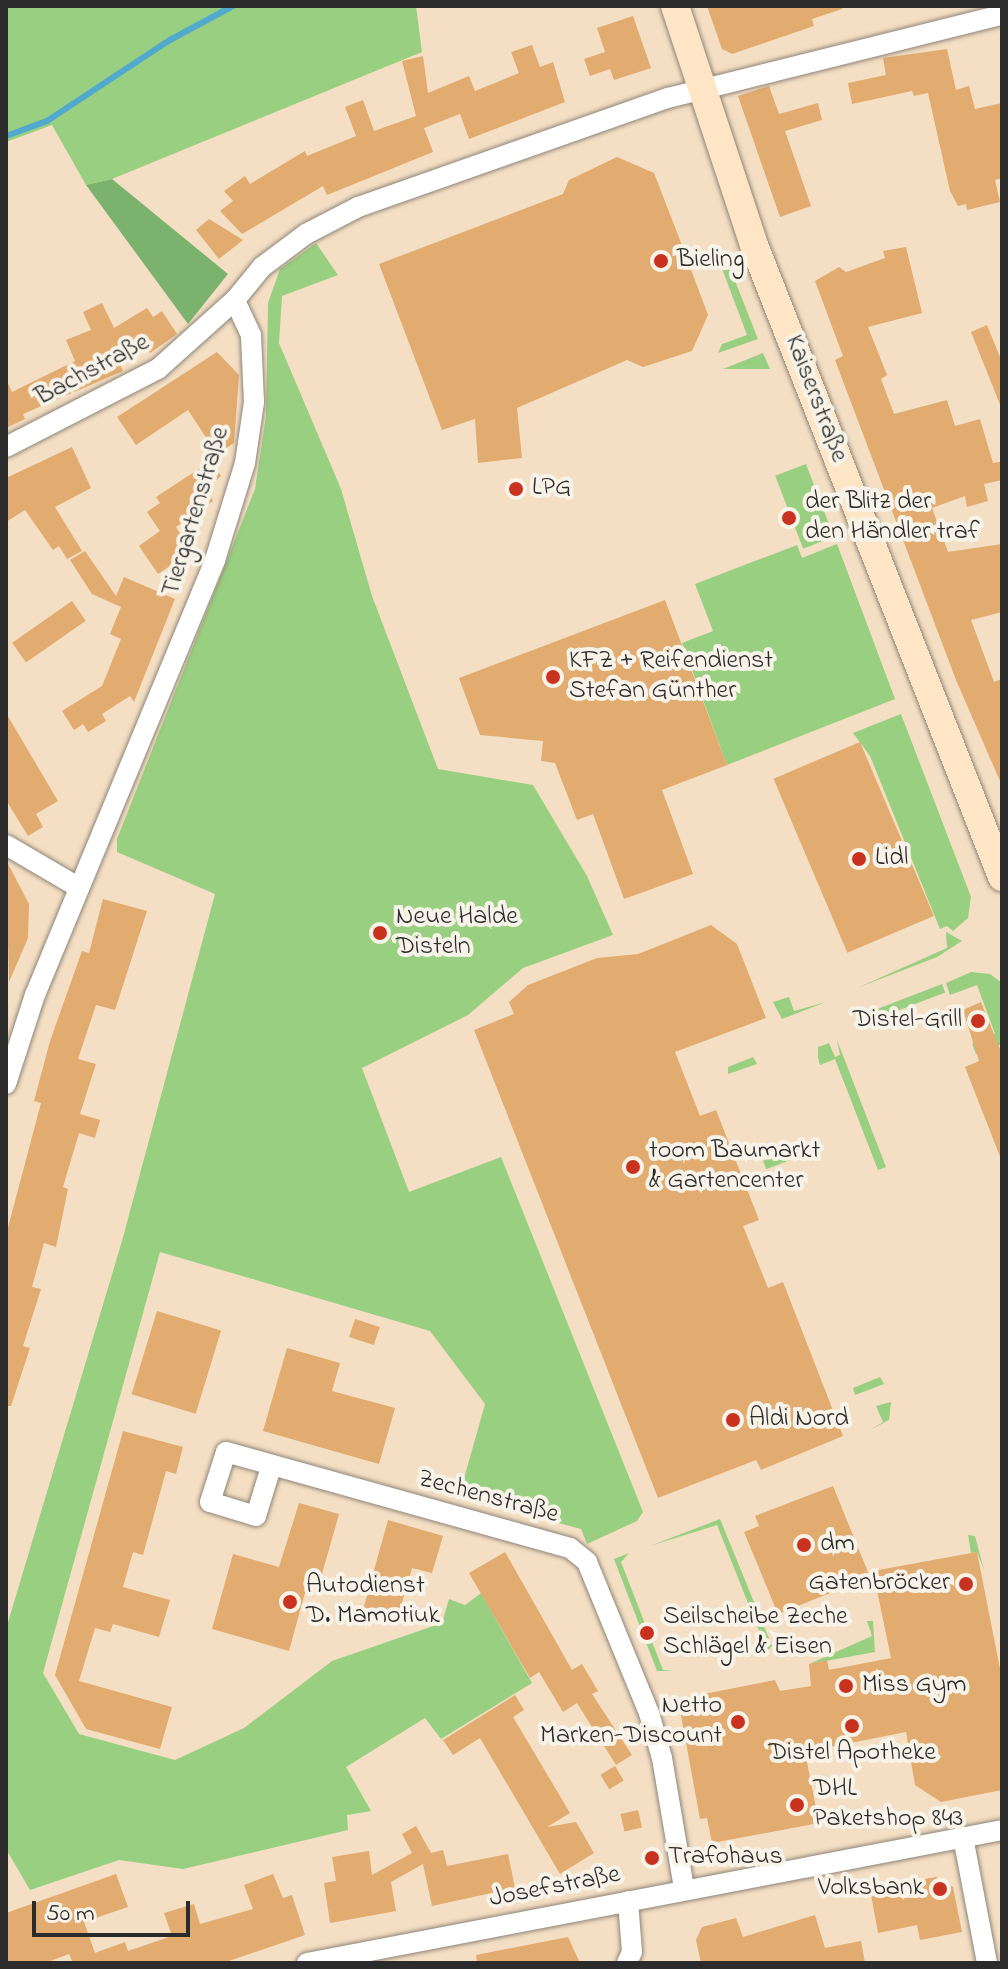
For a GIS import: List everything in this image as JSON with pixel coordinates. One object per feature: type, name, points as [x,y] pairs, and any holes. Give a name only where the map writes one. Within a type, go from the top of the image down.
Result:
[{"type":"main road","name":"Kaiserstraße","points":[[675,6],[754,245],[1002,877]]},
{"type":"street","points":[[235,300],[262,267],[306,234],[358,207],[701,86],[1002,15]]},
{"type":"street","name":"Bachstraße","points":[[6,447],[158,369],[235,300]]},
{"type":"street","name":"Tiergartenstraße","points":[[6,1084],[78,887],[178,655],[245,463],[256,369],[251,335],[235,300]]},
{"type":"street","points":[[6,845],[78,887]]},
{"type":"street","name":"Zechenstraße","points":[[271,1467],[570,1548],[587,1562],[649,1713],[662,1758],[684,1888]]},
{"type":"street","name":"Josefstraße","points":[[307,1963],[684,1888],[1002,1830]]},
{"type":"street","points":[[963,1837],[987,1963]]},
{"type":"street","points":[[627,1963],[632,1952],[628,1901]]},
{"type":"green space","points":[[6,6],[416,6],[422,52],[112,179],[86,185],[52,125],[6,142]]},
{"type":"green space","points":[[112,179],[228,274],[188,324],[86,185]]},
{"type":"green space","points":[[316,243],[338,275],[282,296],[279,343],[341,489],[372,596],[438,769],[533,785],[587,876],[613,935],[523,968],[468,1015],[362,1068],[409,1192],[501,1157],[643,1512],[637,1521],[587,1544],[581,1529],[459,1496],[485,1404],[430,1331],[160,1252],[43,1673],[79,1734],[175,1760],[244,1728],[332,1661],[442,1623],[449,1599],[465,1605],[481,1593],[532,1683],[441,1739],[425,1718],[346,1767],[371,1811],[347,1815],[348,1830],[183,1869],[119,1860],[30,1890],[6,1849],[6,1629],[122,1241],[215,894],[117,852],[117,839],[255,489],[266,416],[268,303],[280,269]]},
{"type":"green space","points":[[728,263],[758,339],[718,353],[722,344],[747,335],[721,266]]},
{"type":"green space","points":[[763,353],[770,369],[723,369]]},
{"type":"green space","points":[[806,464],[834,537],[803,549],[775,476]]},
{"type":"green space","points":[[837,544],[895,699],[727,765],[682,643],[713,631],[695,584],[797,545],[802,558]]},
{"type":"green space","points":[[901,714],[971,897],[968,918],[953,931],[947,926],[940,929],[870,756],[853,733]]},
{"type":"green space","points":[[946,932],[962,941],[937,957],[857,988],[947,948]]},
{"type":"green space","points":[[971,972],[990,974],[1002,983],[1002,1044],[976,1054],[972,1044],[995,1034],[977,985],[950,995],[946,983]]},
{"type":"green space","points":[[942,984],[945,992],[875,1019],[872,1011]]},
{"type":"green space","points":[[789,997],[794,1011],[826,1002],[782,1019],[773,1002]]},
{"type":"green space","points":[[837,1040],[886,1167],[878,1170],[835,1059],[820,1065],[818,1047],[829,1043],[835,1057],[840,1055]]},
{"type":"green space","points":[[753,1057],[757,1064],[728,1074],[728,1067]]},
{"type":"green space","points":[[791,1150],[794,1158],[766,1169],[763,1161]]},
{"type":"green space","points":[[880,1377],[884,1384],[855,1395],[853,1388]]},
{"type":"green space","points":[[891,1402],[889,1420],[870,1430],[883,1422],[876,1406]]},
{"type":"green space","points":[[720,1519],[772,1646],[767,1651],[717,1525],[650,1546]]},
{"type":"green space","points":[[968,1535],[975,1536],[984,1570],[977,1552],[971,1553]]},
{"type":"green space","points":[[629,1553],[621,1562],[663,1670],[673,1671],[657,1671],[614,1559]]},
{"type":"green space","points":[[867,1621],[873,1621],[875,1652],[809,1664],[872,1636]]},
{"type":"building","points":[[707,6],[841,6],[842,9],[812,19],[814,26],[732,54],[722,49]]},
{"type":"building","points":[[633,16],[651,68],[614,80],[610,69],[590,76],[584,59],[605,52],[597,28]]},
{"type":"building","points":[[532,45],[540,67],[553,62],[565,102],[469,139],[460,114],[424,128],[433,152],[327,195],[323,186],[242,234],[220,211],[233,201],[224,191],[245,176],[250,184],[305,151],[307,156],[356,136],[345,107],[363,100],[374,131],[416,116],[402,61],[423,56],[428,93],[469,76],[475,91],[519,73],[511,52]]},
{"type":"building","points":[[947,49],[956,90],[969,86],[975,109],[1002,103],[1002,178],[995,180],[1000,202],[967,210],[966,204],[958,206],[950,191],[928,93],[914,96],[912,91],[852,104],[848,83],[886,75],[883,58]]},
{"type":"building","points":[[769,86],[779,114],[818,103],[822,120],[785,131],[811,206],[780,217],[738,96]]},
{"type":"building","points":[[617,157],[654,173],[678,235],[708,315],[692,351],[643,367],[627,360],[517,408],[522,458],[478,463],[475,419],[442,430],[379,264],[563,194],[569,180]]},
{"type":"building","points":[[209,219],[243,240],[219,259],[196,230]]},
{"type":"building","points":[[906,247],[922,313],[868,327],[887,375],[881,379],[894,414],[947,400],[955,426],[980,419],[993,463],[1000,462],[1002,472],[1002,480],[984,484],[988,501],[967,507],[965,496],[932,508],[948,552],[1002,544],[1002,612],[971,620],[994,682],[1002,679],[1000,781],[956,680],[835,360],[843,356],[815,281],[839,267],[846,272],[885,258],[883,251]]},
{"type":"building","points":[[102,303],[114,328],[147,308],[153,317],[162,311],[177,334],[150,353],[145,346],[119,361],[123,371],[23,414],[25,419],[6,428],[6,379],[12,392],[75,361],[66,340],[91,330],[83,312]]},
{"type":"building","points":[[987,325],[1002,362],[1001,407],[971,332]]},
{"type":"building","points":[[217,352],[239,375],[234,443],[217,454],[188,410],[136,445],[117,417]]},
{"type":"building","points":[[72,447],[91,488],[55,507],[82,551],[67,559],[59,546],[53,550],[25,510],[6,522],[6,478]]},
{"type":"building","points":[[211,461],[221,476],[206,489],[213,501],[176,527],[183,538],[176,543],[185,556],[158,574],[139,546],[160,531],[147,512],[160,503],[156,497]]},
{"type":"building","points":[[85,551],[116,596],[124,577],[175,599],[134,702],[130,696],[102,714],[106,721],[88,732],[83,724],[74,730],[62,711],[102,686],[121,639],[110,634],[121,607],[92,594],[70,560]]},
{"type":"building","points":[[665,600],[727,765],[662,790],[693,874],[624,899],[593,814],[577,820],[555,763],[541,761],[543,741],[480,735],[459,678]]},
{"type":"building","points":[[72,601],[86,621],[26,663],[12,643]]},
{"type":"building","points":[[6,713],[58,801],[36,814],[43,827],[28,836],[6,800]]},
{"type":"building","name":"Lidl","points":[[860,742],[934,916],[847,953],[773,779]]},
{"type":"building","points":[[6,860],[29,904],[28,938],[9,982]]},
{"type":"building","points":[[103,899],[147,911],[115,1010],[96,1005],[78,1059],[96,1064],[80,1114],[100,1120],[95,1138],[79,1133],[63,1187],[68,1189],[56,1247],[44,1243],[32,1287],[41,1289],[23,1346],[30,1348],[11,1406],[6,1406],[6,1235],[41,1103],[34,1101],[50,1041],[82,951],[89,953]]},
{"type":"building","name":"toom Baumarkt & Gartencenter","points":[[711,925],[737,944],[766,1018],[675,1052],[700,1116],[716,1110],[759,1220],[743,1226],[768,1288],[783,1282],[843,1436],[761,1470],[756,1460],[658,1498],[474,1030],[514,1014],[509,1002],[528,985],[597,958],[638,954]]},
{"type":"building","points":[[981,1002],[1002,1054],[1001,1159],[965,1067],[979,1061],[963,1010]]},
{"type":"building","points":[[157,1311],[221,1331],[196,1414],[132,1394]]},
{"type":"building","points":[[355,1319],[380,1327],[374,1345],[349,1337]]},
{"type":"building","points":[[287,1348],[340,1363],[332,1391],[395,1408],[379,1464],[263,1431]]},
{"type":"building","points":[[123,1431],[183,1447],[176,1474],[166,1471],[143,1555],[133,1552],[123,1587],[170,1600],[159,1637],[113,1624],[110,1632],[95,1628],[79,1681],[172,1707],[160,1749],[86,1729],[55,1675]]},
{"type":"building","name":"dm","points":[[833,1486],[870,1577],[778,1614],[744,1532],[759,1526],[755,1516]]},
{"type":"building","points":[[299,1503],[339,1514],[320,1581],[309,1578],[289,1651],[212,1629],[233,1554],[279,1567]]},
{"type":"building","points":[[388,1520],[443,1536],[432,1573],[412,1568],[397,1620],[363,1610]]},
{"type":"building","points":[[505,1552],[572,1670],[582,1664],[598,1691],[592,1694],[632,1755],[616,1765],[577,1703],[563,1712],[539,1672],[530,1678],[469,1573]]},
{"type":"building","points":[[977,1552],[1002,1679],[1002,1790],[941,1802],[915,1785],[906,1732],[805,1752],[819,1823],[712,1843],[707,1818],[700,1819],[678,1699],[775,1680],[780,1691],[811,1686],[809,1664],[827,1660],[829,1670],[891,1658],[873,1571]]},
{"type":"building","points":[[515,1695],[524,1710],[513,1717],[570,1813],[547,1827],[576,1822],[594,1853],[560,1874],[480,1738],[453,1755],[443,1740]]},
{"type":"building","points":[[615,1766],[624,1781],[609,1789],[600,1775]]},
{"type":"building","points":[[638,1810],[642,1828],[625,1832],[620,1814]]},
{"type":"building","points":[[416,1826],[431,1853],[443,1850],[447,1866],[508,1854],[515,1888],[432,1906],[423,1864],[391,1882],[396,1911],[330,1923],[324,1883],[336,1881],[332,1857],[369,1851],[372,1875],[412,1853],[402,1834]]},
{"type":"building","points":[[116,1874],[128,1907],[84,1922],[95,1953],[125,1942],[128,1951],[172,1936],[164,1913],[194,1904],[200,1924],[253,1909],[244,1885],[273,1874],[283,1898],[292,1895],[305,1935],[223,1963],[73,1963],[69,1954],[45,1963],[6,1963],[6,1913]]},
{"type":"building","points":[[936,1877],[953,1887],[962,1932],[920,1940],[917,1925],[878,1933],[870,1889]]},
{"type":"building","points":[[815,1915],[825,1948],[861,1941],[865,1963],[701,1963],[696,1940],[702,1927],[736,1918],[743,1937]]},
{"type":"building","points":[[568,1937],[580,1963],[477,1963],[476,1955]]},
{"type":"waterway","points":[[6,136],[47,121],[170,40],[233,6]]},
{"type":"place","name":"Bieling","points":[[661,261]]},
{"type":"place","name":"LPG","points":[[516,489]]},
{"type":"place","name":"der Blitz der den Händler traf","points":[[789,518]]},
{"type":"place","name":"KFZ + Reifendienst Stefan Günther","points":[[553,677]]},
{"type":"place","name":"Lidl","points":[[859,859]]},
{"type":"place","name":"Neue Halde Disteln","points":[[380,933]]},
{"type":"place","name":"Distel-Grill","points":[[978,1021]]},
{"type":"place","name":"toom Baumarkt & Gartencenter","points":[[633,1167]]},
{"type":"place","name":"Aldi Nord","points":[[733,1420]]},
{"type":"place","name":"dm","points":[[804,1545]]},
{"type":"place","name":"Gatenbröcker","points":[[966,1584]]},
{"type":"place","name":"Autodienst D. Mamotiuk","points":[[290,1602]]},
{"type":"place","name":"Seilscheibe Zeche Schlägel & Eisen","points":[[647,1633]]},
{"type":"place","name":"Miss Gym","points":[[846,1686]]},
{"type":"place","name":"Netto Marken-Discount","points":[[738,1722]]},
{"type":"place","name":"Distel Apotheke","points":[[852,1726]]},
{"type":"place","name":"DHL Paketshop 843","points":[[797,1805]]},
{"type":"place","name":"Trafohaus","points":[[652,1858]]},
{"type":"place","name":"Volksbank","points":[[940,1889]]}]
